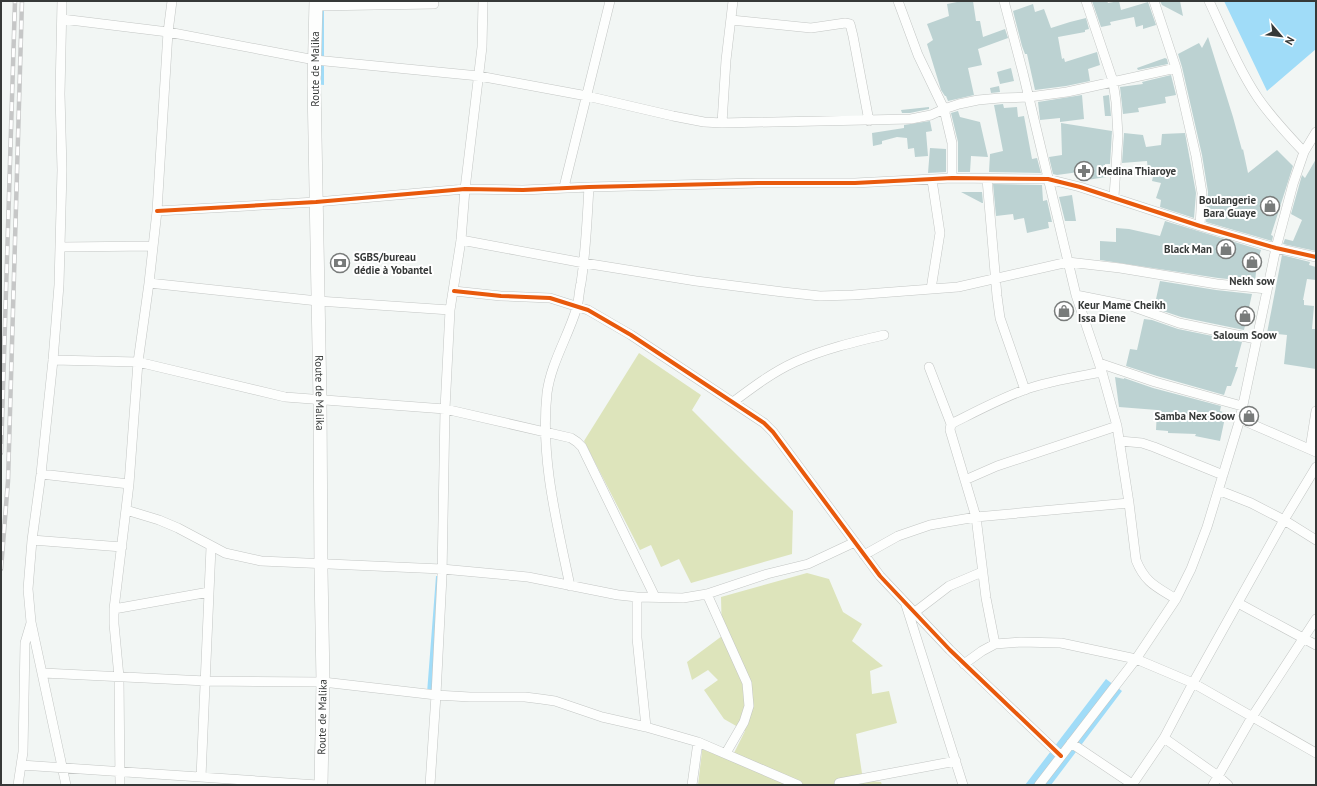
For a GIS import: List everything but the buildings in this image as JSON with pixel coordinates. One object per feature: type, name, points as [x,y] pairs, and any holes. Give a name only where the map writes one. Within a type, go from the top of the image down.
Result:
[{"type":"main road","name":"Route de Malika","points":[[316,4],[316,202],[323,682],[320,785]]},
{"type":"street","points":[[62,1],[60,79],[63,146],[59,285],[53,360],[41,474],[32,540],[28,589],[31,622],[66,785]]},
{"type":"street","points":[[120,785],[119,677],[114,609],[129,484],[138,362],[158,211],[168,32],[172,1]]},
{"type":"street","points":[[430,785],[442,569],[445,409],[450,310],[461,240],[465,189],[479,76],[482,47],[483,1]]},
{"type":"street","points":[[564,187],[610,1]]},
{"type":"street","points":[[722,123],[726,60],[733,1]]},
{"type":"street","points":[[898,1],[918,55],[944,109],[952,143],[952,178]]},
{"type":"street","points":[[1004,1],[1029,97],[1076,295],[1117,426],[1130,502],[1136,560],[1139,569],[1149,582],[1176,599]]},
{"type":"street","points":[[1086,1],[1113,82],[1118,116],[1114,197]]},
{"type":"street","points":[[1154,1],[1176,68],[1201,178],[1202,193],[1200,226]]},
{"type":"street","points":[[1209,1],[1236,59],[1257,96],[1270,114],[1304,152]]},
{"type":"street","points":[[316,4],[434,4]]},
{"type":"street","points":[[62,19],[168,32],[315,60],[479,76],[587,96],[672,116],[704,122],[722,123],[911,119],[931,115],[944,109],[978,100],[1029,97],[1068,92],[1176,68]]},
{"type":"street","points":[[731,20],[811,28],[845,23],[850,24],[869,121]]},
{"type":"street","points":[[1039,785],[1136,659],[1176,599],[1200,546],[1240,419],[1276,248],[1293,184],[1304,152],[1316,132]]},
{"type":"street","points":[[158,211],[316,202],[465,189],[523,190],[564,187],[855,183],[952,178],[1048,180],[1062,182],[1114,197],[1200,226],[1276,248],[1316,257]]},
{"type":"street","points":[[988,179],[1000,318],[1025,390]]},
{"type":"street","points":[[931,289],[940,233],[932,180]]},
{"type":"street","points":[[570,586],[553,506],[547,464],[545,432],[547,394],[550,375],[577,306],[584,263],[589,187]]},
{"type":"street","points":[[461,240],[584,263],[696,281],[820,296],[854,296],[958,287],[1068,262],[1120,268],[1217,284],[1267,289]]},
{"type":"street","points":[[61,247],[153,246]]},
{"type":"street","points":[[149,283],[318,301],[450,310]]},
{"type":"street","points":[[454,291],[501,296],[550,298],[588,310],[631,335],[760,420],[773,432],[880,576],[964,664],[1061,756]]},
{"type":"street","points":[[1076,295],[1131,306],[1179,323],[1256,339]]},
{"type":"street","points":[[733,402],[769,376],[794,362],[814,354],[884,335]]},
{"type":"street","points":[[53,360],[138,362],[285,397],[445,409],[571,438],[578,442],[582,447],[655,598]]},
{"type":"street","points":[[929,367],[952,424],[950,430],[976,517],[982,572],[995,644]]},
{"type":"street","points":[[952,424],[999,400],[1025,390],[1100,368],[1242,406]]},
{"type":"street","points":[[1240,419],[1313,450],[1316,411]]},
{"type":"street","points":[[965,480],[997,466],[1117,426]]},
{"type":"street","points":[[1120,441],[1142,443],[1154,446],[1223,475]]},
{"type":"street","points":[[1071,743],[1132,785],[1164,738],[1192,683],[1284,520],[1315,472]]},
{"type":"street","points":[[41,474],[129,484]]},
{"type":"street","points":[[1218,490],[1251,503],[1284,520],[1316,540]]},
{"type":"street","points":[[864,555],[898,536],[930,524],[976,517],[1130,502]]},
{"type":"street","points":[[126,510],[159,520],[178,528],[211,547],[234,556],[261,561],[442,569],[528,577],[618,595],[655,598],[683,598],[707,594],[767,574],[808,564],[855,542]]},
{"type":"street","points":[[32,540],[122,547]]},
{"type":"street","points":[[201,777],[211,547]]},
{"type":"street","points":[[915,612],[949,586],[982,572]]},
{"type":"street","points":[[114,609],[210,592]]},
{"type":"street","points":[[707,594],[747,683],[748,706],[744,722],[726,753]]},
{"type":"street","points":[[637,597],[637,638],[646,727]]},
{"type":"street","points":[[906,603],[963,785]]},
{"type":"street","points":[[1238,603],[1316,645]]},
{"type":"street","points":[[1213,785],[1252,717],[1316,619]]},
{"type":"street","points":[[18,785],[23,752],[25,643],[31,622]]},
{"type":"street","points":[[964,664],[995,644],[1021,642],[1061,643],[1136,659],[1192,683],[1316,753]]},
{"type":"street","points":[[42,673],[206,681],[323,682],[436,695],[470,697],[525,697],[555,701],[602,717],[646,727],[698,742],[798,785]]},
{"type":"street","points":[[1164,738],[1218,776],[1228,785]]},
{"type":"street","points":[[692,785],[698,742]]},
{"type":"street","points":[[839,783],[956,761]]},
{"type":"street","points":[[21,765],[320,785]]},
{"type":"green space","points":[[639,353],[701,395],[692,410],[793,511],[792,554],[691,583],[679,559],[661,567],[651,545],[640,550],[584,441]]},
{"type":"green space","points":[[807,573],[829,579],[843,612],[862,624],[852,641],[883,666],[870,671],[872,694],[889,691],[897,723],[856,734],[863,780],[881,782],[882,785],[698,785],[703,743],[734,753],[745,731],[724,719],[704,690],[718,680],[708,670],[692,680],[687,662],[722,636],[721,597]]},
{"type":"water","points":[[311,1],[324,1],[324,85],[314,84]]},
{"type":"water","points":[[1224,1],[1316,1],[1316,49],[1267,91]]},
{"type":"water","points":[[436,576],[445,576],[439,692],[427,693]]},
{"type":"water","points":[[1106,679],[1122,691],[1051,785],[1025,785]]},
{"type":"railway","points":[[1,453],[15,1]]},
{"type":"railway","points":[[1,569],[8,481],[22,1]]},
{"type":"cycle path","points":[[157,211],[316,202],[465,189],[523,190],[758,183],[855,183],[952,178],[1048,179],[1080,187],[1200,226],[1276,248],[1316,257]]},
{"type":"cycle path","points":[[454,291],[501,296],[550,298],[588,310],[631,335],[764,423],[773,432],[880,576],[950,650],[1061,756]]},
{"type":"place","name":"Medina Thiaroye","points":[[1084,171]]},
{"type":"place","name":"Boulangerie Bara Guaye","points":[[1270,206]]},
{"type":"place","name":"Black Man","points":[[1226,249]]},
{"type":"place","name":"Nekh sow","points":[[1252,262]]},
{"type":"place","name":"SGBS/bureau dédie à Yobantel","points":[[340,263]]},
{"type":"place","name":"Keur Mame Cheikh Issa Diene","points":[[1064,311]]},
{"type":"place","name":"Saloum Soow","points":[[1245,316]]},
{"type":"place","name":"Samba Nex Soow","points":[[1249,416]]}]
